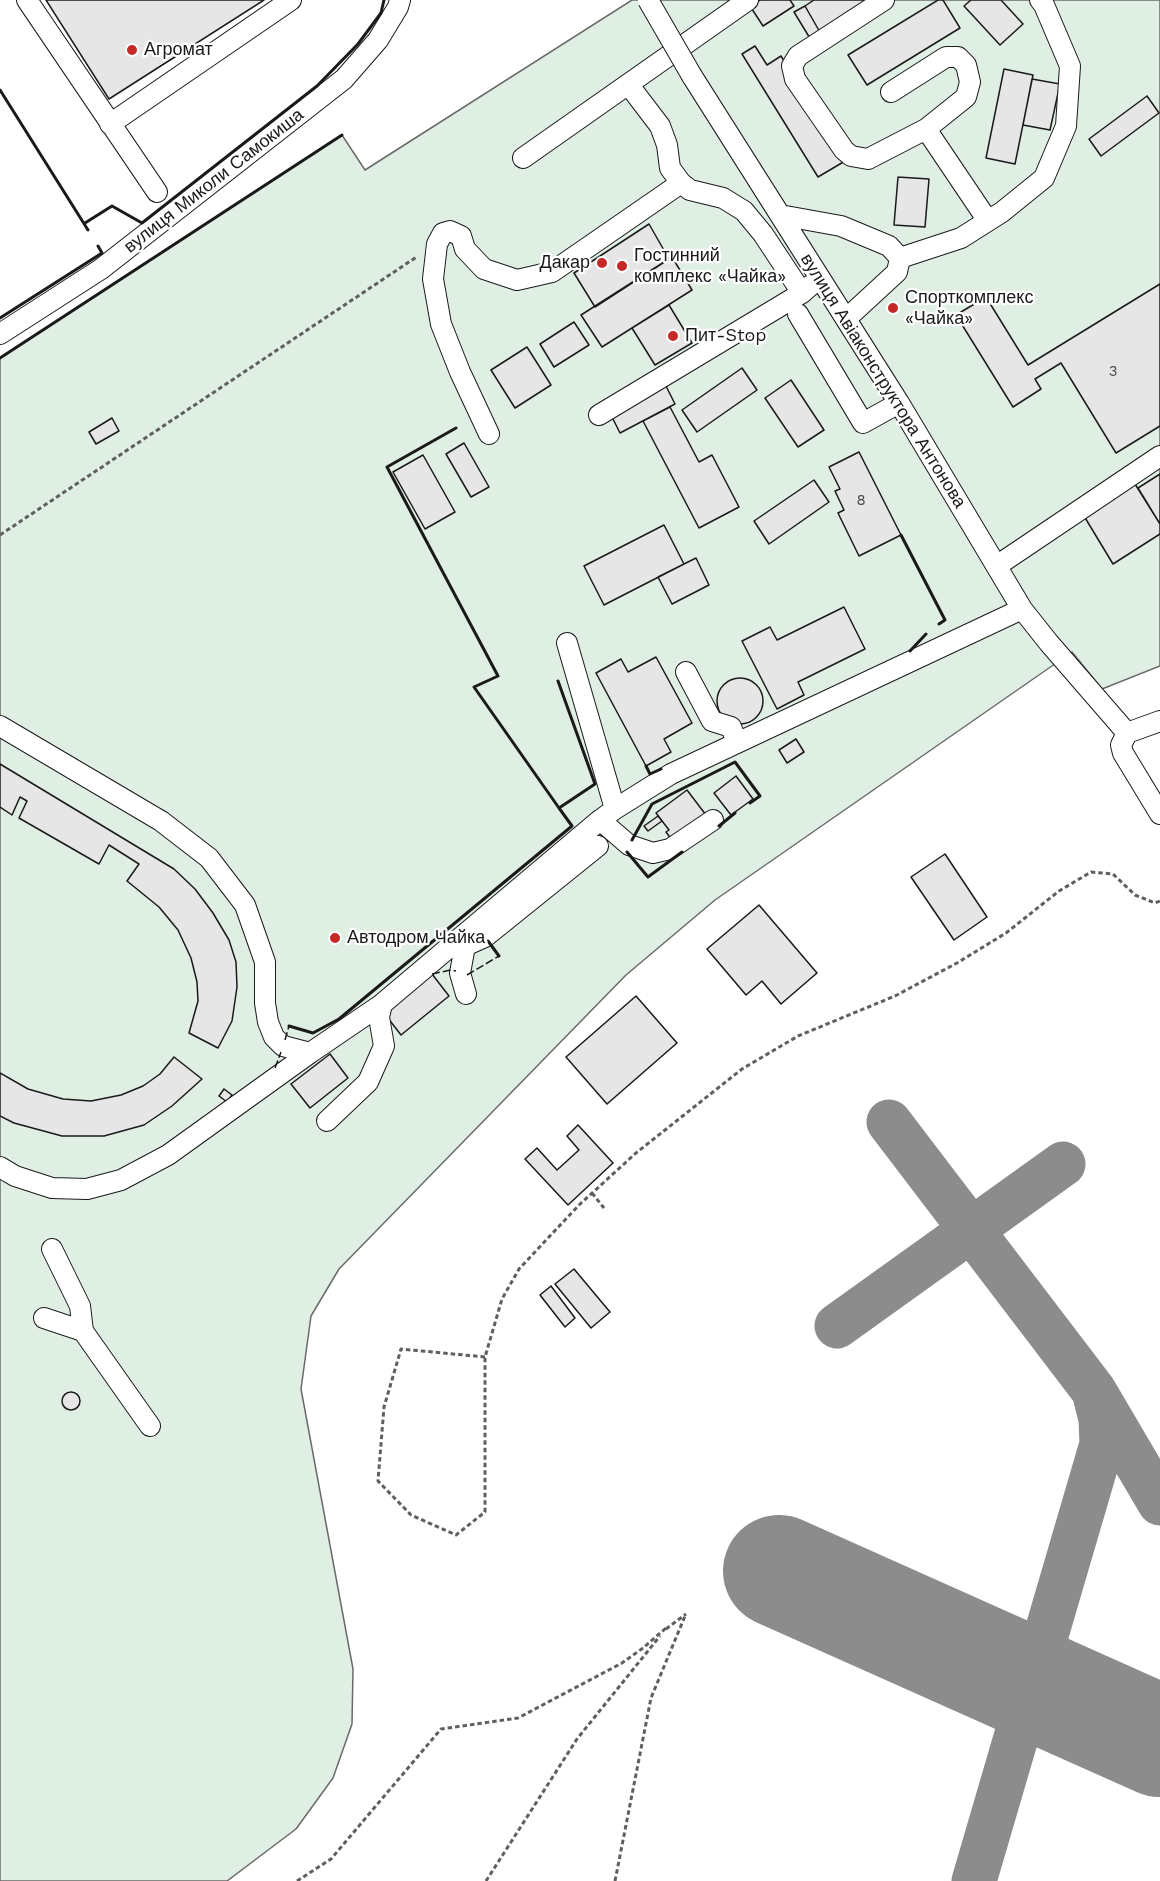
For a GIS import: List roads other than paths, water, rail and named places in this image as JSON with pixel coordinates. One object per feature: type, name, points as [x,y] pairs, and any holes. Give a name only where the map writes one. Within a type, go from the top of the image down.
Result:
[{"type":"street","points":[[27,0],[157,192]]},
{"type":"street","points":[[110,124],[291,0]]},
{"type":"street","name":"вулиця Миколи Самокиша","points":[[0,334],[101,269],[344,79],[378,40],[398,7],[399,0]]},
{"type":"street","name":"вулиця Авіаконструктора Антонова","points":[[648,0],[692,76],[998,565],[1022,609],[1127,733]]},
{"type":"street","points":[[523,158],[748,0]]},
{"type":"street","points":[[884,0],[798,56],[792,66],[795,79],[844,150],[851,156],[867,159],[926,129],[966,97],[970,82],[966,65],[958,57],[946,57],[891,92]]},
{"type":"street","points":[[900,258],[961,238],[988,221],[1044,178],[1066,126],[1070,66],[1040,0]]},
{"type":"street","points":[[628,84],[660,126],[667,145],[670,168],[681,183],[690,190],[723,198],[744,211],[763,234],[802,293]]},
{"type":"street","points":[[926,129],[988,221]]},
{"type":"street","points":[[489,434],[459,372],[441,324],[433,279],[437,244],[443,233],[450,231],[461,236],[465,249],[484,269],[517,280],[552,273],[681,183]]},
{"type":"street","points":[[780,214],[841,226],[889,246],[900,258]]},
{"type":"street","points":[[846,319],[897,272],[900,258]]},
{"type":"street","points":[[600,415],[802,293],[819,277]]},
{"type":"street","points":[[798,314],[863,423],[899,404]]},
{"type":"street","points":[[998,565],[1160,456]]},
{"type":"street","points":[[0,1167],[15,1176],[52,1188],[87,1189],[121,1180],[168,1155],[382,1004],[462,943],[608,814],[671,774],[1022,609]]},
{"type":"street","points":[[567,643],[608,814],[629,845],[653,853],[670,849],[713,820]]},
{"type":"street","points":[[686,672],[712,721],[731,727],[737,742]]},
{"type":"street","points":[[1160,721],[1127,733],[1121,745],[1123,753],[1160,814]]},
{"type":"street","points":[[0,726],[160,821],[209,858],[245,905],[265,962],[265,1003],[268,1022],[274,1036],[283,1046],[310,1053]]},
{"type":"street","points":[[462,943],[485,937],[598,846]]},
{"type":"street","points":[[462,943],[460,973],[466,994]]},
{"type":"street","points":[[327,1121],[368,1082],[384,1046],[379,1017],[382,1004]]},
{"type":"street","points":[[52,1249],[80,1306],[83,1331],[150,1426]]},
{"type":"street","points":[[44,1318],[83,1331]]},
{"type":"place","name":"Агромат","points":[[132,50]]},
{"type":"place","name":"Дакар","points":[[602,263]]},
{"type":"place","name":"Гостинний комплекс «Чайка»","points":[[622,266]]},
{"type":"place","name":"Спорткомплекс «Чайка»","points":[[893,308]]},
{"type":"place","name":"Пит-Stop","points":[[673,336]]},
{"type":"place","name":"Автодром Чайка","points":[[335,938]]}]
